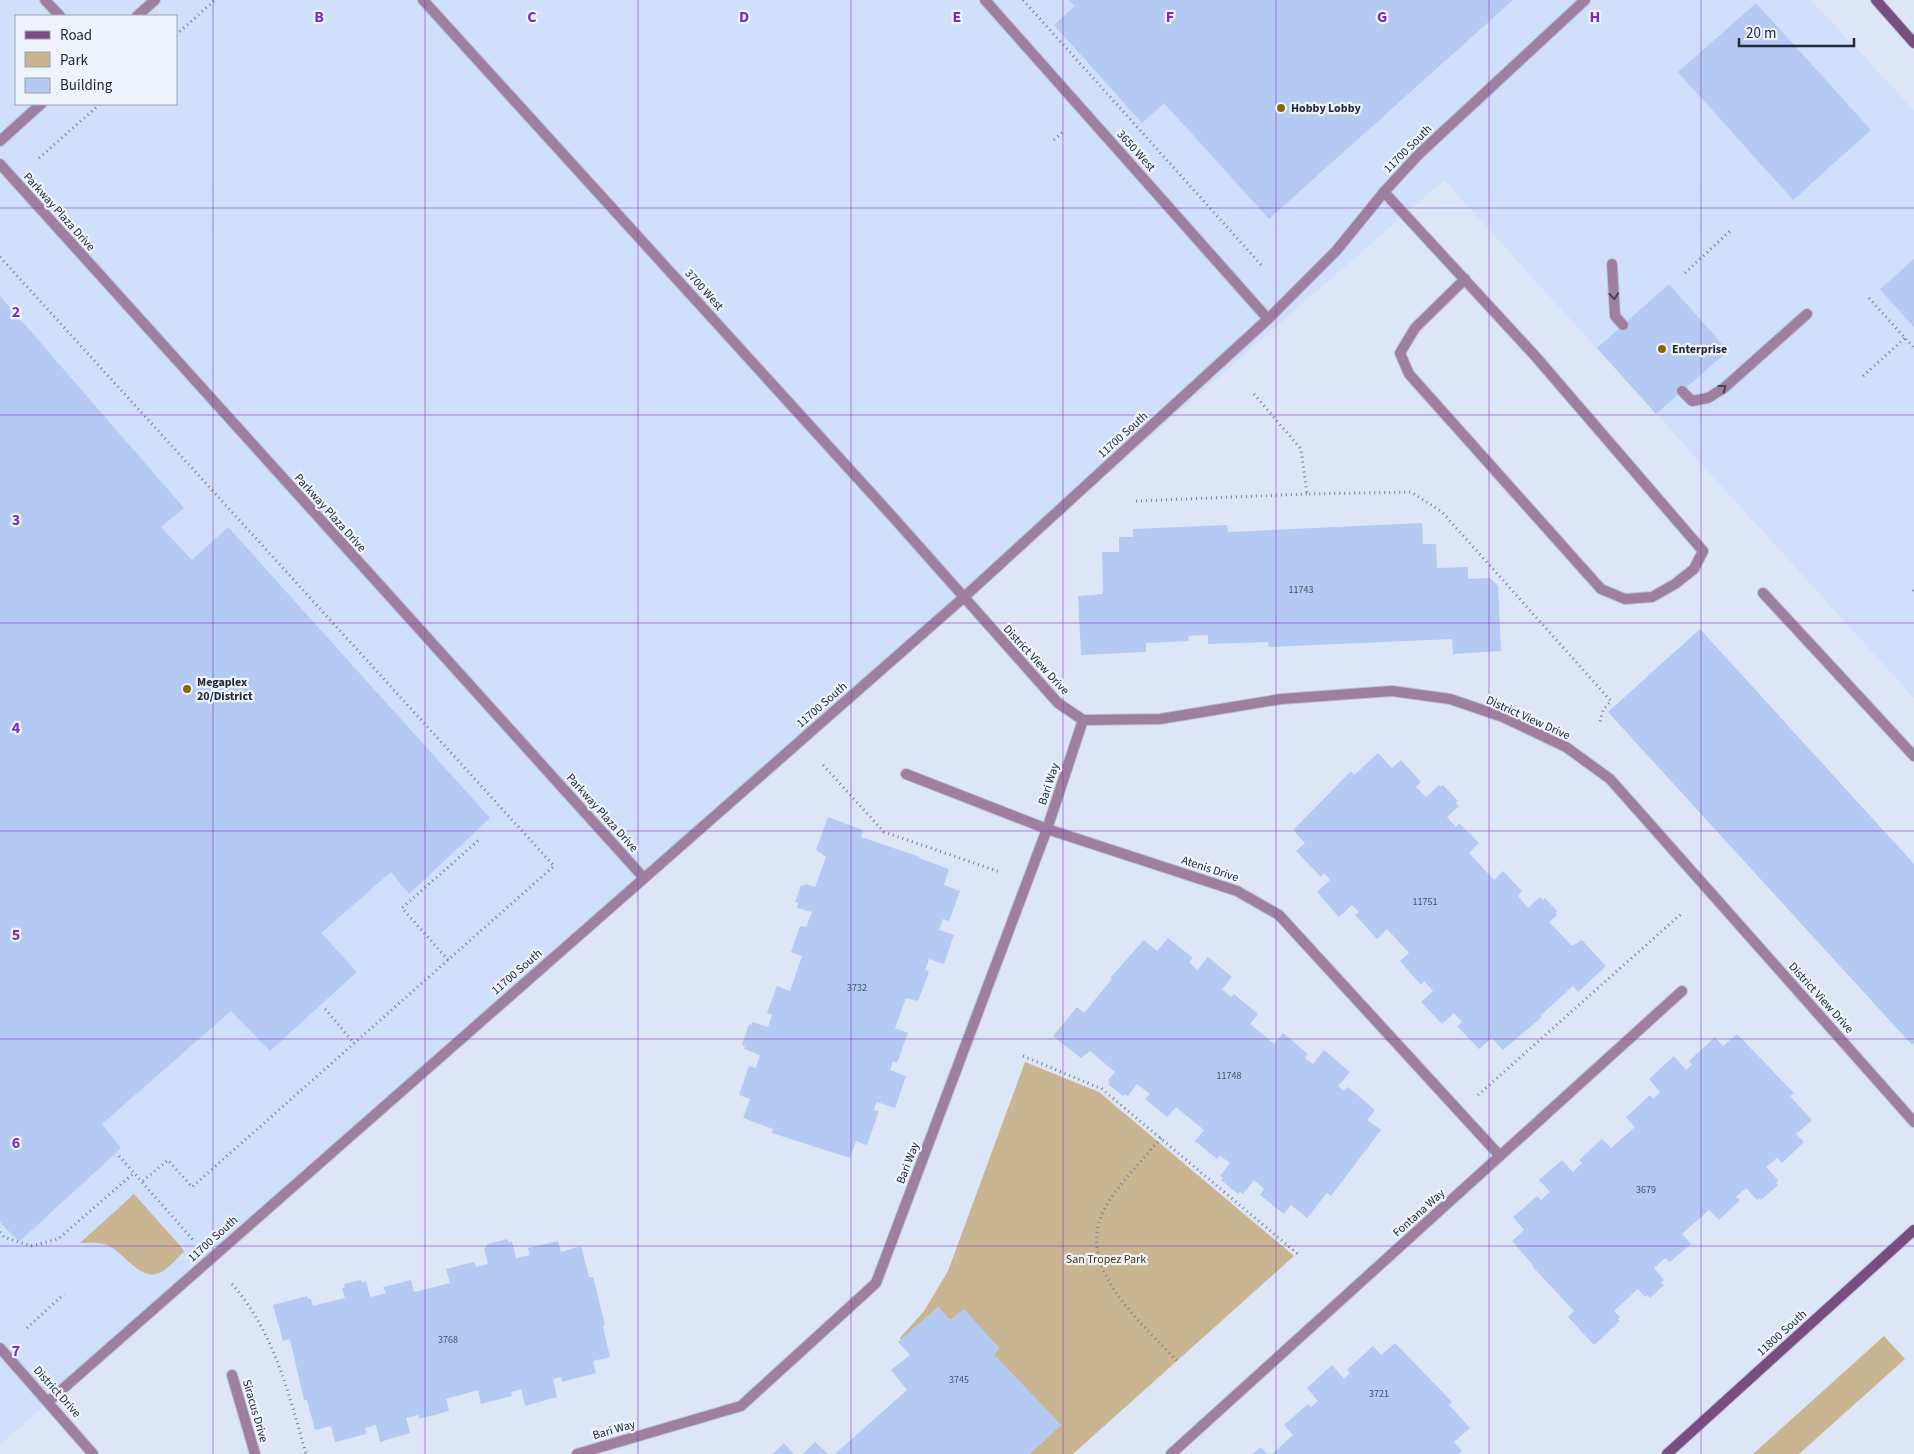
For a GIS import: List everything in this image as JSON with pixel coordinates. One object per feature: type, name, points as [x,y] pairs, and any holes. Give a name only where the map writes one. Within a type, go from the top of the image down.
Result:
[{"type":"main road","points":[[1876,0],[1914,44]]},
{"type":"main road","name":"11800 South","points":[[1667,1454],[1914,1230]]},
{"type":"street","points":[[45,0],[59,15]]},
{"type":"street","points":[[138,15],[155,0]]},
{"type":"street","name":"3700 West","points":[[424,0],[928,556],[963,598]]},
{"type":"street","name":"3650 West","points":[[985,0],[1268,319]]},
{"type":"street","name":"11700 South","points":[[49,1401],[643,877],[963,598],[1268,319],[1336,251],[1384,192],[1419,154],[1585,0]]},
{"type":"street","points":[[0,141],[40,105]]},
{"type":"street","name":"Parkway Plaza Drive","points":[[0,164],[643,877]]},
{"type":"street","points":[[1384,192],[1465,279],[1536,357],[1703,551],[1694,570],[1675,584],[1652,597],[1625,599],[1600,588],[1409,374],[1400,353],[1415,328],[1465,279]]},
{"type":"street","points":[[1612,264],[1615,316],[1623,325]]},
{"type":"street","points":[[1682,391],[1692,402],[1708,398],[1724,388],[1807,314]]},
{"type":"street","points":[[1762,593],[1914,756]]},
{"type":"street","name":"District View Drive","points":[[963,598],[1058,703],[1083,720],[1160,719],[1281,699],[1392,691],[1450,700],[1503,718],[1566,747],[1610,779],[1914,1122]]},
{"type":"street","name":"Bari Way","points":[[577,1454],[741,1406],[876,1282],[1047,829],[1083,720]]},
{"type":"street","name":"Atenis Drive","points":[[906,774],[1047,829],[1237,891],[1279,915],[1500,1156]]},
{"type":"street","name":"Fontana Way","points":[[1172,1454],[1682,991]]},
{"type":"street","name":"District Drive","points":[[0,1348],[49,1401],[93,1454]]},
{"type":"street","name":"Siracus Drive","points":[[232,1375],[255,1454]]},
{"type":"path","points":[[178,33],[215,0]]},
{"type":"path","points":[[1023,0],[1263,268]]},
{"type":"path","points":[[39,158],[99,105]]},
{"type":"path","points":[[1054,140],[1065,130]]},
{"type":"path","points":[[1685,273],[1730,231]]},
{"type":"path","points":[[0,257],[554,866],[353,1042],[192,1187],[168,1160],[143,1181]]},
{"type":"path","points":[[1869,298],[1914,348]]},
{"type":"path","points":[[1863,376],[1905,338]]},
{"type":"path","points":[[1254,394],[1301,449],[1308,494]]},
{"type":"path","points":[[1136,502],[1308,494],[1411,492],[1442,512],[1611,701],[1603,710],[1600,722]]},
{"type":"path","points":[[823,765],[884,832],[1000,872]]},
{"type":"path","points":[[448,960],[402,908],[481,838]]},
{"type":"path","points":[[1478,1096],[1681,914]]},
{"type":"path","points":[[325,1009],[353,1042]]},
{"type":"path","points":[[1023,1056],[1102,1088],[1299,1255]]},
{"type":"path","points":[[1161,1138],[1105,1206],[1098,1224],[1097,1248],[1101,1266],[1113,1289],[1179,1363]]},
{"type":"path","points":[[119,1156],[143,1181],[195,1243]]},
{"type":"path","points":[[0,1232],[4,1236],[31,1246],[58,1239],[134,1173]]},
{"type":"path","points":[[232,1284],[248,1303],[283,1374],[306,1454]]},
{"type":"path","points":[[27,1328],[64,1294]]},
{"type":"shaded area","points":[[0,0],[1811,0],[1914,110],[1914,698],[1444,180],[211,1257],[0,1445]]},
{"type":"green space","name":"San Tropez Park","points":[[1025,1062],[1099,1092],[1294,1256],[1073,1454],[1029,1454],[1061,1425],[994,1355],[999,1348],[964,1310],[950,1320],[938,1307],[901,1340],[900,1338],[924,1311],[948,1271]]},
{"type":"green space","points":[[134,1194],[184,1252],[166,1269],[155,1274],[140,1271],[107,1245],[80,1243]]},
{"type":"green space","points":[[1884,1336],[1905,1359],[1799,1454],[1753,1454]]},
{"type":"building","name":"Hobby Lobby","points":[[1069,0],[1513,0],[1269,219],[1164,103],[1142,123],[1054,25],[1075,6]]},
{"type":"building","points":[[1756,3],[1871,130],[1793,200],[1678,72]]},
{"type":"building","points":[[1914,259],[1914,327],[1880,289]]},
{"type":"building","name":"Enterprise","points":[[1669,284],[1728,351],[1656,414],[1597,348]]},
{"type":"building","name":"Megaplex 20/District","points":[[0,296],[184,508],[161,527],[192,560],[228,527],[490,818],[409,894],[391,872],[321,933],[357,972],[270,1051],[231,1011],[102,1124],[121,1148],[19,1242],[0,1222]]},
{"type":"building","points":[[1422,523],[1423,544],[1436,544],[1437,568],[1468,567],[1468,579],[1490,578],[1498,586],[1501,651],[1453,654],[1452,639],[1269,647],[1268,642],[1208,644],[1208,635],[1188,636],[1189,641],[1146,643],[1146,652],[1081,655],[1078,596],[1103,594],[1102,552],[1119,552],[1119,537],[1133,537],[1133,529],[1227,525],[1228,532]]},
{"type":"building","points":[[1700,629],[1914,864],[1914,1043],[1912,1045],[1608,712]]},
{"type":"building","points":[[1378,753],[1392,768],[1401,760],[1421,782],[1416,787],[1426,797],[1439,785],[1441,787],[1443,785],[1458,801],[1456,803],[1459,806],[1447,817],[1456,827],[1459,823],[1479,843],[1469,853],[1494,880],[1503,871],[1522,891],[1518,896],[1528,908],[1540,897],[1543,900],[1545,898],[1557,911],[1555,913],[1557,915],[1549,922],[1572,946],[1582,940],[1606,966],[1578,992],[1573,986],[1540,1016],[1542,1017],[1503,1050],[1492,1038],[1479,1049],[1457,1026],[1462,1022],[1454,1013],[1442,1024],[1421,1002],[1433,991],[1424,981],[1421,985],[1400,961],[1409,953],[1387,929],[1377,939],[1355,915],[1359,912],[1352,905],[1339,917],[1317,892],[1330,880],[1324,873],[1321,877],[1296,851],[1305,843],[1293,830],[1351,771],[1354,775]]},
{"type":"building","points":[[828,817],[863,830],[861,837],[949,869],[944,885],[960,891],[949,921],[943,919],[939,930],[954,935],[944,964],[929,959],[925,970],[929,972],[918,1001],[906,998],[895,1028],[908,1033],[897,1063],[893,1061],[890,1070],[906,1076],[895,1108],[877,1102],[874,1110],[879,1111],[867,1145],[856,1141],[850,1158],[772,1133],[773,1129],[743,1118],[750,1099],[739,1095],[749,1066],[756,1068],[760,1055],[744,1049],[745,1046],[742,1045],[749,1024],[751,1025],[753,1022],[768,1027],[772,1015],[767,1013],[777,986],[790,991],[802,956],[791,952],[800,926],[806,927],[812,912],[797,908],[798,903],[795,902],[801,885],[804,886],[805,884],[815,887],[826,857],[816,850]]},
{"type":"building","points":[[1168,938],[1193,958],[1189,962],[1197,970],[1208,957],[1232,977],[1222,989],[1231,997],[1234,994],[1258,1014],[1250,1024],[1274,1044],[1283,1033],[1308,1054],[1305,1058],[1313,1064],[1324,1050],[1350,1072],[1338,1086],[1344,1091],[1348,1087],[1375,1110],[1367,1120],[1381,1130],[1331,1196],[1327,1193],[1307,1218],[1291,1205],[1284,1214],[1260,1195],[1264,1189],[1254,1180],[1243,1194],[1240,1192],[1238,1194],[1221,1180],[1223,1178],[1220,1176],[1230,1163],[1220,1156],[1217,1159],[1195,1141],[1204,1130],[1176,1107],[1167,1117],[1145,1099],[1150,1094],[1137,1084],[1128,1096],[1124,1094],[1123,1096],[1108,1084],[1110,1082],[1108,1080],[1115,1072],[1090,1051],[1081,1058],[1053,1036],[1077,1007],[1084,1013],[1112,979],[1110,978],[1144,940],[1157,951]]},
{"type":"building","points":[[1737,1034],[1794,1093],[1790,1096],[1812,1120],[1796,1134],[1804,1142],[1782,1163],[1777,1158],[1766,1167],[1778,1180],[1776,1183],[1778,1185],[1761,1200],[1760,1198],[1757,1200],[1746,1188],[1736,1197],[1740,1200],[1719,1220],[1709,1210],[1682,1234],[1691,1244],[1670,1262],[1665,1258],[1654,1268],[1664,1280],[1661,1283],[1664,1285],[1650,1298],[1648,1295],[1645,1297],[1638,1289],[1614,1311],[1620,1317],[1618,1319],[1620,1321],[1594,1345],[1568,1317],[1574,1311],[1532,1266],[1512,1241],[1524,1230],[1513,1217],[1537,1196],[1541,1200],[1550,1192],[1539,1180],[1562,1160],[1573,1172],[1582,1163],[1579,1160],[1602,1139],[1611,1148],[1635,1127],[1626,1117],[1650,1095],[1653,1099],[1660,1092],[1649,1079],[1674,1056],[1686,1070],[1692,1065],[1689,1061],[1715,1037],[1723,1046]]},
{"type":"building","points":[[508,1239],[508,1242],[512,1241],[516,1258],[530,1255],[528,1248],[558,1241],[561,1252],[581,1246],[589,1277],[593,1277],[605,1325],[603,1326],[610,1357],[593,1361],[596,1373],[562,1382],[561,1377],[553,1379],[557,1397],[525,1406],[521,1389],[511,1392],[512,1396],[481,1404],[478,1390],[446,1399],[449,1411],[419,1419],[418,1415],[406,1418],[410,1433],[380,1442],[376,1425],[365,1428],[366,1434],[335,1442],[331,1426],[315,1430],[307,1400],[304,1400],[290,1339],[283,1341],[273,1305],[307,1296],[308,1299],[311,1299],[313,1306],[345,1298],[342,1288],[345,1287],[344,1284],[361,1280],[362,1283],[366,1281],[370,1297],[386,1293],[383,1287],[411,1280],[414,1292],[450,1283],[446,1269],[474,1262],[476,1267],[488,1264],[484,1248],[487,1247],[487,1244]]},
{"type":"building","points":[[938,1307],[950,1320],[964,1309],[999,1348],[994,1355],[1061,1425],[1029,1454],[835,1454],[907,1390],[891,1370],[910,1355],[898,1342]]},
{"type":"building","points":[[1395,1343],[1452,1402],[1449,1405],[1470,1428],[1454,1442],[1462,1451],[1459,1454],[1272,1454],[1293,1435],[1284,1425],[1308,1404],[1311,1407],[1318,1401],[1307,1388],[1332,1365],[1344,1379],[1350,1373],[1347,1370],[1373,1346],[1381,1355]]},
{"type":"building","points":[[815,1442],[828,1454],[803,1454]]},
{"type":"building","points":[[784,1443],[794,1454],[773,1454]]},
{"type":"building","points":[[1261,1447],[1267,1454],[1253,1454]]},
{"type":"place","name":"Hobby Lobby","points":[[1281,108]]},
{"type":"place","name":"Enterprise","points":[[1662,349]]},
{"type":"place","name":"Megaplex 20/District","points":[[187,689]]}]
